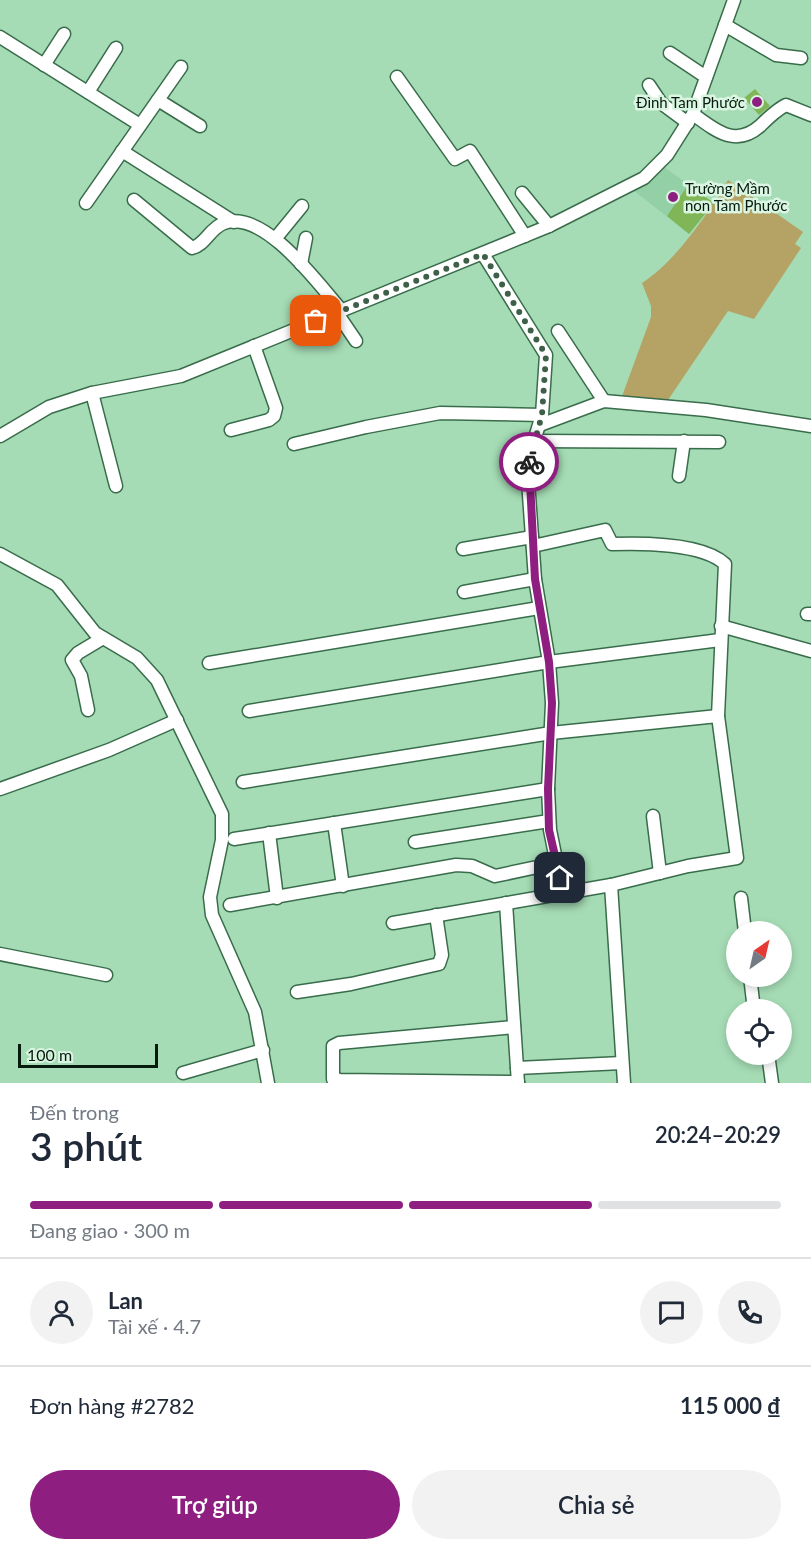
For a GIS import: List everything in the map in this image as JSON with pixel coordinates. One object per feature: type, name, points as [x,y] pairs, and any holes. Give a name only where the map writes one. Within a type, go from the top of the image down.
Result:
[{"type":"street","points":[[0,436],[49,407],[92,393],[181,376],[549,226],[644,178],[667,155],[690,118],[734,0]]},
{"type":"street","points":[[725,25],[776,55],[801,58]]},
{"type":"street","points":[[44,65],[64,34]]},
{"type":"street","points":[[0,37],[140,125]]},
{"type":"street","points":[[88,92],[116,48]]},
{"type":"street","points":[[670,53],[706,77]]},
{"type":"street","points":[[86,203],[181,67]]},
{"type":"street","points":[[397,77],[455,159],[470,151],[525,236]]},
{"type":"street","points":[[649,86],[661,103],[720,133],[734,137],[743,137],[755,130],[786,105],[811,116]]},
{"type":"street","points":[[158,100],[200,126]]},
{"type":"street","points":[[122,151],[234,222]]},
{"type":"street","points":[[522,193],[549,226]]},
{"type":"street","points":[[135,200],[192,248],[200,244],[213,228],[227,222],[260,229],[275,238],[301,264],[339,312],[356,341]]},
{"type":"street","points":[[275,238],[302,206]]},
{"type":"street","points":[[301,264],[306,238]]},
{"type":"street","points":[[483,254],[546,355],[541,420],[528,470],[535,579],[549,662],[551,733],[549,821],[563,894]]},
{"type":"street","points":[[558,331],[604,401]]},
{"type":"street","points":[[231,430],[269,420],[274,416],[276,408],[254,346]]},
{"type":"street","points":[[92,393],[117,486]]},
{"type":"street","points":[[294,444],[366,426],[440,413],[541,420],[604,401],[706,410],[811,426]]},
{"type":"street","points":[[534,441],[719,442]]},
{"type":"street","points":[[679,476],[684,441]]},
{"type":"street","points":[[393,923],[611,885],[738,858],[718,716],[725,564],[722,561],[670,545],[612,544],[605,530],[532,542],[463,549]]},
{"type":"street","points":[[0,555],[57,585],[95,633],[137,658],[148,668],[177,720],[222,814],[222,840],[210,897],[212,915],[255,1012],[268,1083]]},
{"type":"street","points":[[464,592],[535,579]]},
{"type":"street","points":[[209,663],[539,608]]},
{"type":"street","points":[[721,626],[811,651]]},
{"type":"street","points":[[88,710],[81,676],[72,660],[78,653],[103,638]]},
{"type":"street","points":[[249,711],[549,662],[720,640]]},
{"type":"street","points":[[243,782],[551,733],[718,716]]},
{"type":"street","points":[[0,789],[109,750],[177,720]]},
{"type":"street","points":[[234,839],[548,789]]},
{"type":"street","points":[[653,816],[660,873]]},
{"type":"street","points":[[415,842],[549,821]]},
{"type":"street","points":[[334,823],[343,886]]},
{"type":"street","points":[[269,833],[277,898]]},
{"type":"street","points":[[230,905],[456,865],[472,866],[495,876],[556,863]]},
{"type":"street","points":[[611,885],[624,1083]]},
{"type":"street","points":[[741,898],[744,921]]},
{"type":"street","points":[[506,903],[518,1082],[333,1079],[333,1046],[339,1043],[514,1027]]},
{"type":"street","points":[[297,992],[351,984],[439,964],[442,955],[436,915]]},
{"type":"street","points":[[0,954],[106,975]]},
{"type":"street","points":[[183,1073],[263,1050]]},
{"type":"street","points":[[517,1068],[622,1063]]},
{"type":"street","points":[[770,1065],[772,1083]]},
{"type":"shaded area","name":"Trường Mầm non Tam Phước","points":[[664,167],[714,203],[689,234],[633,190],[648,183]]},
{"type":"shaded area","points":[[728,180],[803,232],[795,244],[801,248],[754,319],[728,311],[666,403],[621,399],[651,317],[651,306],[642,283],[667,263],[678,250],[701,222]]},
{"type":"building","name":"Đình Tam Phước","points":[[755,89],[770,106],[759,115],[744,98]]},
{"type":"building","points":[[688,185],[714,203],[689,234],[667,216]]},
{"type":"way so far","points":[[316,321],[483,254],[546,355],[542,415],[529,462]]},
{"type":"place","name":"Đình Tam Phước","points":[[757,102]]},
{"type":"place","name":"Trường Mầm non Tam Phước","points":[[673,197]]},
{"type":"route","points":[[529,462],[528,481],[535,579],[549,662],[552,703],[548,789],[549,830],[560,878]]}]
